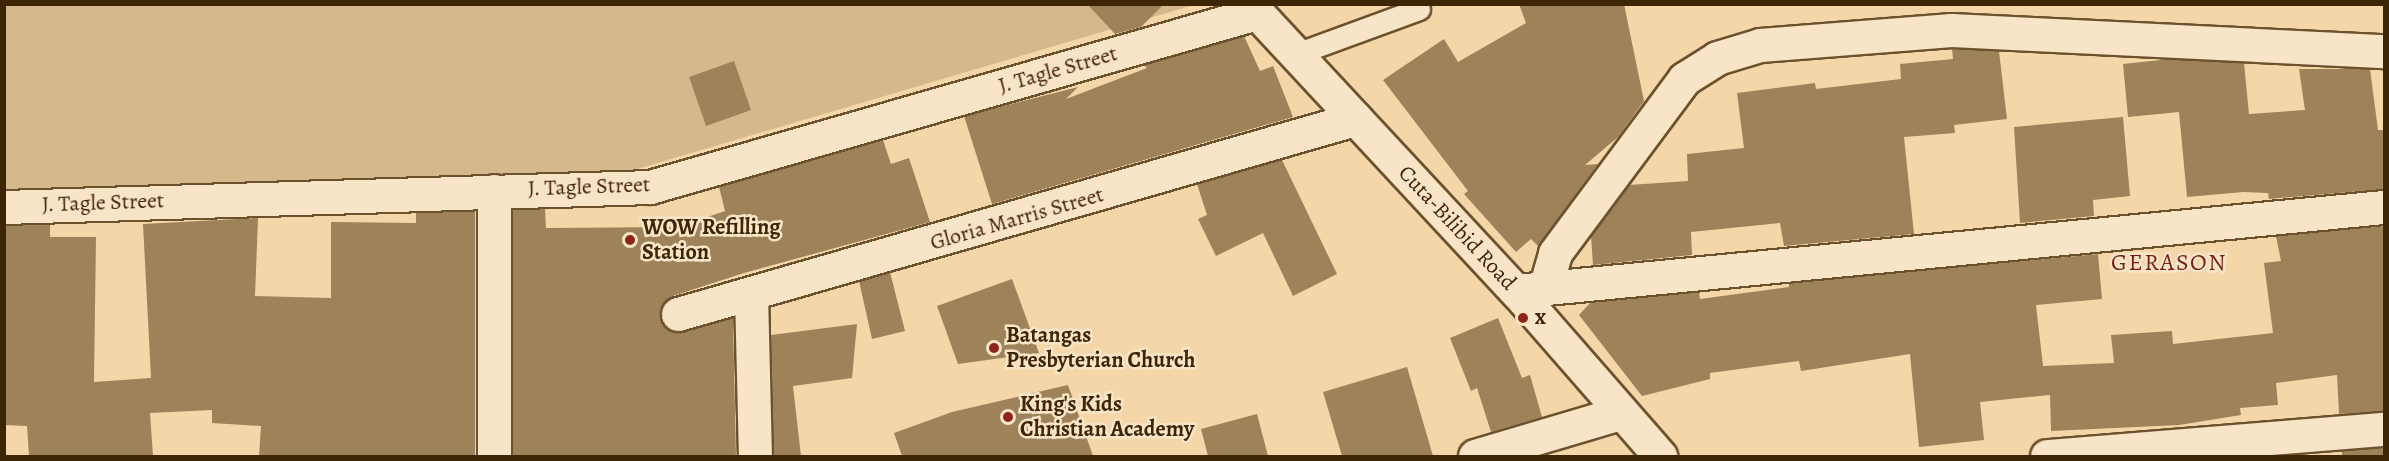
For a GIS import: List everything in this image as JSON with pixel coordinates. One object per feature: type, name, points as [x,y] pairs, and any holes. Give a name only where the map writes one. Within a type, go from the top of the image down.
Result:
[{"type":"street","name":"Cuta-Bilibid Road","points":[[1253,9],[1355,118],[1532,289],[1620,413],[1660,456]]},
{"type":"street","name":"J. Tagle Street","points":[[4,207],[494,190],[650,188],[1253,9]]},
{"type":"street","points":[[1532,289],[1555,253],[1684,79],[1717,58],[1760,45],[1951,30],[2385,51]]},
{"type":"street","name":"Gloria Marris Street","points":[[678,314],[1355,118]]},
{"type":"street","points":[[494,190],[495,456]]},
{"type":"street","points":[[1532,289],[2385,207]]},
{"type":"street","points":[[751,294],[755,456]]},
{"type":"street","points":[[1475,456],[1620,413]]},
{"type":"street","points":[[2047,456],[2385,429]]},
{"type":"lane","points":[[1296,54],[1419,9]]},
{"type":"shaded area","points":[[1197,4],[627,172],[5,192],[4,5]]},
{"type":"building","points":[[1087,4],[1164,4],[1141,27],[1115,34]]},
{"type":"building","points":[[1519,4],[1624,4],[1644,101],[1618,137],[1585,165],[1598,164],[1538,246],[1531,239],[1516,252],[1464,194],[1468,191],[1383,80],[1444,39],[1458,62],[1526,23]]},
{"type":"building","points":[[1244,36],[1260,71],[1273,66],[1293,117],[992,204],[964,116],[1078,87],[1066,99],[1147,68],[1144,65]]},
{"type":"building","points":[[1952,49],[1999,51],[2007,119],[1954,125],[1955,133],[1904,137],[1914,234],[1784,246],[1780,223],[1691,232],[1692,255],[1593,265],[1591,236],[1629,185],[1688,181],[1687,154],[1744,148],[1737,93],[1815,83],[1816,89],[1901,79],[1900,64],[1953,59]]},
{"type":"building","points":[[2170,59],[2244,63],[2249,114],[2305,110],[2299,69],[2370,69],[2378,130],[2385,130],[2385,189],[2269,199],[2268,193],[2243,192],[2187,197],[2179,112],[2128,117],[2123,64]]},
{"type":"building","points":[[734,61],[751,110],[706,126],[689,77]]},
{"type":"building","points":[[2123,117],[2130,196],[2093,200],[2094,216],[2020,223],[2014,127]]},
{"type":"building","points":[[883,140],[891,164],[909,158],[930,222],[744,273],[673,296],[660,309],[665,327],[674,332],[733,318],[736,456],[513,456],[513,210],[545,209],[546,228],[678,227],[725,211],[719,187]]},
{"type":"building","points":[[1282,160],[1337,274],[1293,296],[1263,233],[1216,256],[1198,219],[1207,215],[1197,184]]},
{"type":"building","points":[[475,211],[475,456],[259,456],[261,426],[212,423],[212,410],[150,413],[153,456],[29,456],[27,426],[4,425],[4,226],[50,224],[50,237],[96,237],[94,382],[151,378],[143,224],[258,218],[255,296],[331,298],[331,222],[416,223],[416,213]]},
{"type":"building","points":[[2385,226],[2385,411],[2339,414],[2337,375],[2276,383],[2278,405],[2240,408],[2241,415],[2179,425],[2051,431],[2050,395],[1980,402],[1984,440],[1919,447],[1910,354],[1801,371],[1799,361],[1710,373],[1710,379],[1642,396],[1579,315],[1590,303],[1699,292],[1700,299],[1789,287],[1789,283],[2098,254],[2102,299],[2036,305],[2043,366],[2114,363],[2111,335],[2172,331],[2173,344],[2273,333],[2264,263],[2281,261],[2276,236]]},
{"type":"building","points":[[890,272],[905,331],[872,339],[859,281]]},
{"type":"building","name":"Batangas Presbyterian Church","points":[[1012,279],[1039,353],[958,364],[937,306]]},
{"type":"building","points":[[1498,318],[1522,378],[1530,375],[1542,417],[1491,432],[1477,388],[1471,391],[1450,338]]},
{"type":"building","points":[[857,324],[852,378],[793,386],[801,456],[774,456],[771,335]]},
{"type":"building","points":[[1407,367],[1433,456],[1342,456],[1323,392]]},
{"type":"building","name":"King's Kids Christian Academy","points":[[1068,385],[1093,456],[902,456],[894,433],[952,412]]},
{"type":"building","points":[[1257,414],[1268,456],[1208,456],[1201,429]]},
{"type":"building","points":[[2385,448],[2385,456],[2342,456],[2342,451]]},
{"type":"place","name":"WOW Refilling Station","points":[[630,240]]},
{"type":"place","name":"x","points":[[1523,318]]},
{"type":"place","name":"Batangas Presbyterian Church","points":[[994,348]]},
{"type":"place","name":"King's Kids Christian Academy","points":[[1008,417]]},
{"type":"district","name":"GERASON","points":[[2169,263]]}]
